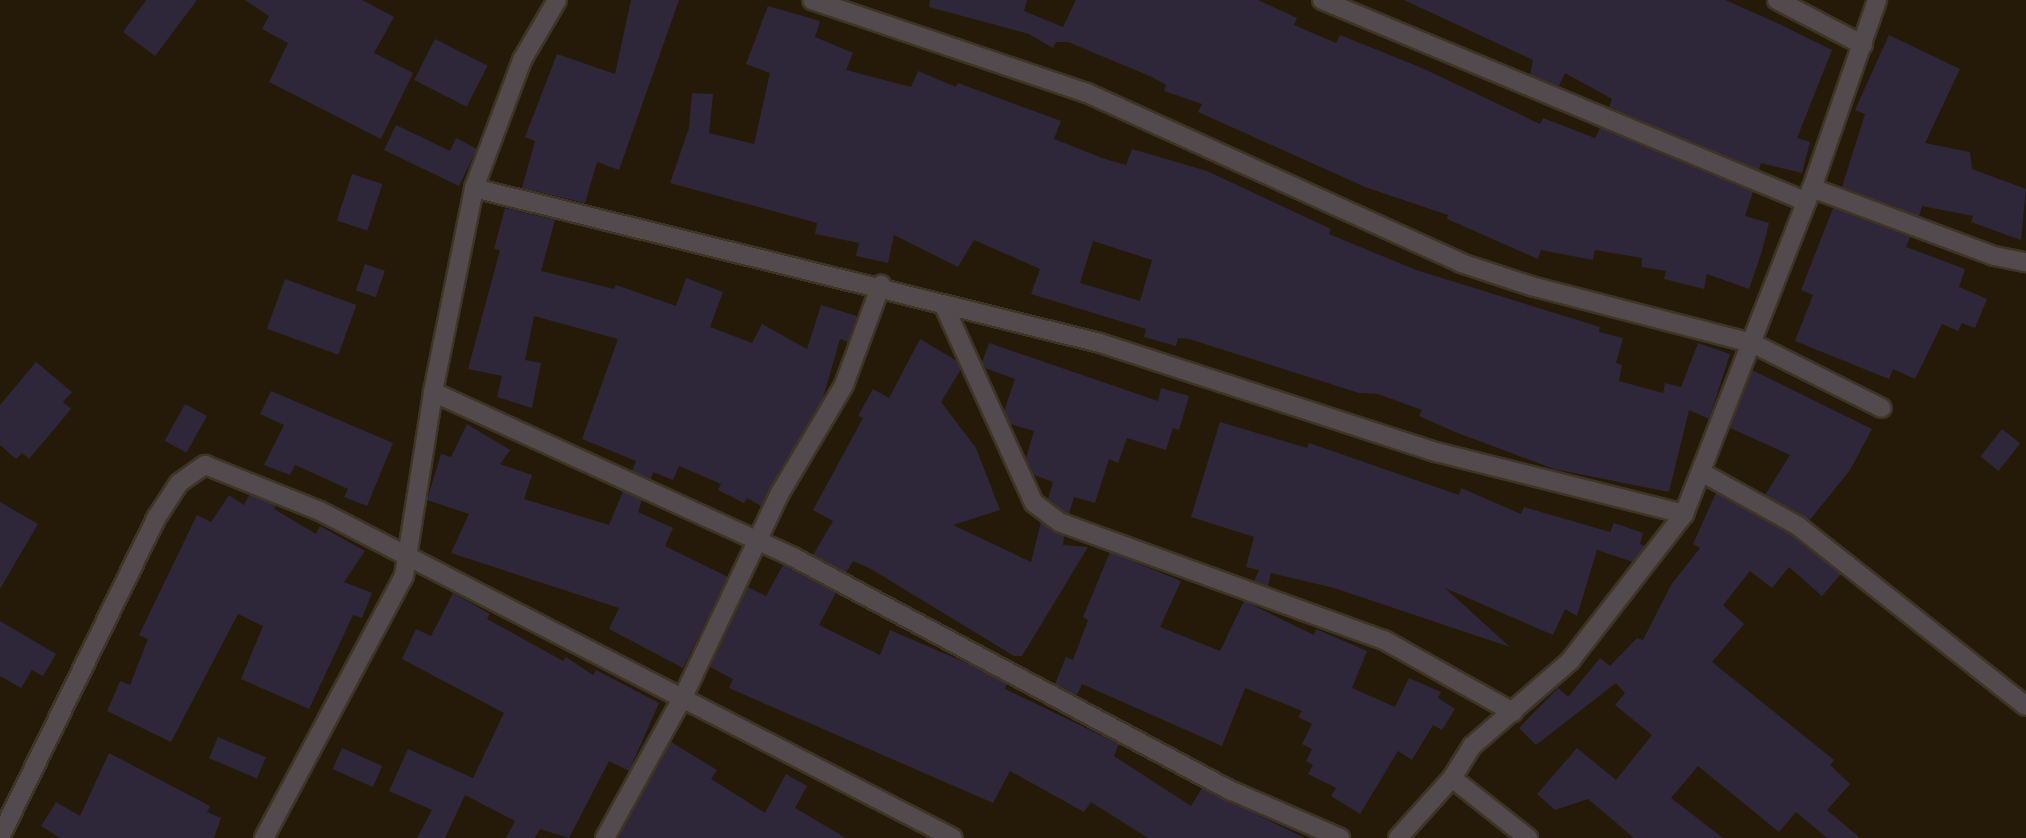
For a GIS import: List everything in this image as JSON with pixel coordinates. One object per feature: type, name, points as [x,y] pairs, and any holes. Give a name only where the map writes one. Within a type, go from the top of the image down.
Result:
[{"type":"street","points":[[264,838],[374,635],[409,557],[433,392],[474,188],[522,60],[557,0]]},
{"type":"street","points":[[812,0],[1087,93],[1461,263],[1531,286],[1752,343],[1882,408]]},
{"type":"street","points":[[1322,0],[1809,195],[1994,256],[2026,262]]},
{"type":"street","points":[[1777,0],[1863,45]]},
{"type":"street","points":[[1398,838],[1452,778],[1472,746],[1570,661],[1684,514],[1809,195],[1877,0]]},
{"type":"street","points":[[474,188],[750,260],[881,285],[945,308],[1100,344],[1436,452],[1684,514]]},
{"type":"street","points":[[605,838],[684,695],[759,543],[780,493],[844,385],[881,285]]},
{"type":"street","points":[[945,308],[1034,503],[1059,522],[1384,640],[1513,712]]},
{"type":"street","points":[[433,392],[842,582],[1232,791],[1340,838]]},
{"type":"street","points":[[0,837],[157,517],[179,483],[205,465],[320,511],[684,695],[953,838]]},
{"type":"street","points":[[1701,472],[1798,526],[2026,706]]},
{"type":"street","points":[[1452,778],[1528,838]]},
{"type":"building","points":[[146,0],[197,0],[155,56],[123,32]]},
{"type":"building","points":[[245,0],[362,0],[394,17],[374,53],[413,73],[381,139],[269,82],[288,43],[262,29],[269,16]]},
{"type":"building","points":[[631,0],[679,0],[619,170],[597,162],[585,203],[522,188],[535,141],[525,137],[557,54],[615,74]]},
{"type":"building","points":[[930,0],[1027,0],[1024,11],[1063,27],[1076,0],[1258,0],[1297,18],[1294,25],[1336,43],[1340,35],[1422,68],[1540,124],[1543,118],[1595,138],[1600,128],[1753,192],[1745,216],[1769,223],[1762,251],[1749,289],[1707,274],[1704,289],[1664,279],[1666,271],[1641,267],[1642,258],[1595,250],[1593,260],[1541,250],[1538,259],[1447,219],[1448,215],[1365,187],[1198,112],[1202,104],[1164,91],[1166,85],[1152,77],[1068,42],[1056,42],[1053,48],[1029,34],[929,7]]},
{"type":"building","points":[[1404,0],[1725,0],[1832,50],[1797,138],[1810,142],[1802,173],[1761,163],[1759,170],[1609,107],[1612,99],[1565,73],[1559,86],[1530,75],[1533,60]]},
{"type":"building","points":[[768,6],[820,21],[815,37],[853,53],[846,70],[911,87],[918,71],[956,87],[958,83],[1061,121],[1054,139],[1105,159],[1126,165],[1132,149],[1207,171],[1331,229],[1329,234],[1416,270],[1600,327],[1599,332],[1623,338],[1616,363],[1622,365],[1619,381],[1663,393],[1665,383],[1681,387],[1698,343],[1730,354],[1709,419],[1689,410],[1669,492],[1554,469],[1455,432],[1419,416],[1422,410],[1378,394],[1359,393],[1189,339],[1178,338],[1176,346],[1144,337],[1146,329],[1031,294],[1040,269],[974,240],[958,267],[894,235],[888,263],[856,256],[859,243],[815,234],[817,223],[670,183],[689,128],[692,93],[713,94],[709,133],[754,144],[770,73],[746,64]],"holes":[[[1093,241],[1152,260],[1140,301],[1080,283]]]},
{"type":"building","points":[[1889,35],[1960,69],[1925,143],[1970,152],[1972,169],[2026,189],[2021,240],[1971,222],[1973,216],[1922,206],[1919,216],[1842,187],[1865,114],[1855,110]]},
{"type":"building","points":[[435,39],[488,66],[467,107],[414,80]]},
{"type":"building","points":[[396,125],[450,151],[456,138],[477,149],[459,186],[384,150]]},
{"type":"building","points":[[352,174],[382,184],[367,230],[337,221]]},
{"type":"building","points":[[505,208],[555,220],[541,271],[614,289],[616,285],[676,306],[686,278],[723,292],[710,327],[752,343],[762,324],[807,349],[821,305],[857,316],[848,342],[840,339],[823,398],[761,506],[747,498],[744,503],[718,490],[721,484],[679,466],[673,480],[653,472],[651,479],[632,471],[636,461],[582,439],[618,339],[534,316],[525,360],[541,363],[532,408],[497,397],[502,376],[468,369],[500,250],[494,249]]},
{"type":"building","points":[[1833,208],[1910,237],[1906,247],[1965,269],[1959,287],[1987,299],[1975,328],[1962,323],[1958,331],[1942,324],[1915,379],[1893,369],[1889,379],[1795,341],[1813,295],[1801,290]]},
{"type":"building","points":[[365,264],[385,271],[376,297],[356,290]]},
{"type":"building","points":[[285,279],[356,305],[338,355],[267,329]]},
{"type":"building","points":[[920,339],[957,361],[961,369],[941,402],[976,448],[1000,510],[953,525],[1031,562],[1041,522],[1064,536],[1063,545],[1088,547],[1022,656],[1014,656],[871,569],[853,561],[846,573],[813,555],[833,521],[813,510],[863,418],[858,416],[873,389],[889,398]]},
{"type":"building","points":[[989,343],[1158,401],[1161,388],[1189,396],[1179,430],[1173,428],[1166,450],[1127,438],[1118,463],[1109,459],[1095,503],[1074,497],[1069,514],[1064,512],[1048,499],[1053,482],[1034,475],[1026,458],[1034,431],[1010,424],[1004,411],[1015,379],[985,368],[982,362]]},
{"type":"building","points":[[36,362],[72,392],[63,402],[71,409],[29,459],[22,453],[16,459],[0,445],[0,405]]},
{"type":"building","points":[[1752,370],[1872,429],[1850,470],[1809,521],[1765,495],[1790,455],[1730,428]]},
{"type":"building","points":[[271,391],[393,443],[367,506],[344,497],[348,489],[295,465],[290,475],[264,465],[284,425],[260,414]]},
{"type":"building","points":[[185,404],[207,416],[187,453],[165,441]]},
{"type":"building","points":[[1220,422],[1307,448],[1309,443],[1459,495],[1461,488],[1521,514],[1524,507],[1610,532],[1614,523],[1643,533],[1640,544],[1645,546],[1633,562],[1597,550],[1577,616],[1565,609],[1553,635],[1445,588],[1510,647],[1334,588],[1271,573],[1268,586],[1254,581],[1259,570],[1246,567],[1254,537],[1191,517]]},
{"type":"building","points":[[467,424],[510,450],[500,464],[532,475],[524,499],[609,525],[623,491],[642,500],[638,512],[673,528],[665,546],[728,577],[683,668],[609,629],[619,608],[451,553],[469,514],[427,500],[441,454],[451,457]]},
{"type":"building","points":[[2002,429],[2020,443],[1999,471],[1980,457]]},
{"type":"building","points":[[1716,493],[1792,535],[1841,574],[1822,596],[1789,567],[1772,588],[1750,571],[1723,605],[1744,624],[1712,662],[1834,760],[1830,765],[1850,784],[1827,810],[1860,838],[1827,838],[1796,812],[1779,832],[1698,766],[1671,798],[1723,838],[1634,838],[1588,799],[1555,810],[1537,794],[1577,748],[1616,780],[1652,735],[1615,705],[1625,693],[1616,683],[1536,745],[1519,728],[1558,688],[1568,697],[1600,658],[1610,666],[1637,638],[1643,640],[1671,585],[1700,548],[1693,544]]},
{"type":"building","points":[[229,495],[244,505],[249,495],[276,505],[274,509],[316,534],[320,526],[365,551],[344,582],[372,593],[362,618],[353,615],[309,709],[241,679],[263,626],[238,614],[171,742],[107,711],[120,681],[130,685],[148,639],[139,635],[197,515],[211,522]]},
{"type":"building","points":[[0,502],[38,524],[0,589]]},
{"type":"building","points":[[1110,552],[1181,581],[1160,627],[1220,651],[1244,601],[1314,635],[1316,629],[1367,651],[1352,688],[1395,707],[1409,678],[1441,692],[1438,698],[1455,709],[1442,730],[1433,725],[1412,760],[1398,751],[1360,814],[1331,796],[1336,788],[1308,774],[1313,765],[1306,761],[1312,749],[1302,744],[1312,724],[1298,717],[1302,711],[1245,688],[1222,746],[1082,684],[1077,695],[1055,684],[1066,657],[1073,660],[1088,620],[1083,617]]},
{"type":"building","points":[[783,565],[836,593],[819,625],[880,655],[890,630],[971,665],[1007,684],[1005,689],[1119,744],[1114,756],[1191,806],[1202,788],[1305,838],[1148,838],[1091,802],[1084,812],[1010,771],[993,803],[729,688],[733,679],[710,667],[748,587],[766,596]]},
{"type":"building","points":[[453,593],[490,614],[487,619],[563,661],[566,657],[593,675],[596,670],[659,703],[629,771],[609,761],[569,838],[540,829],[535,838],[506,838],[515,821],[465,795],[445,838],[417,838],[432,810],[389,791],[408,749],[473,778],[504,713],[402,659],[416,629],[431,636]]},
{"type":"building","points":[[0,621],[56,654],[43,676],[32,670],[21,688],[0,676]]},
{"type":"building","points":[[218,737],[266,757],[257,778],[209,758]]},
{"type":"building","points":[[671,742],[717,770],[711,779],[765,813],[786,774],[807,786],[795,808],[846,838],[618,838]]},
{"type":"building","points":[[342,748],[382,766],[373,787],[333,769]]},
{"type":"building","points":[[109,753],[210,806],[207,812],[221,818],[214,838],[60,838],[41,826],[56,802],[80,816]]}]
